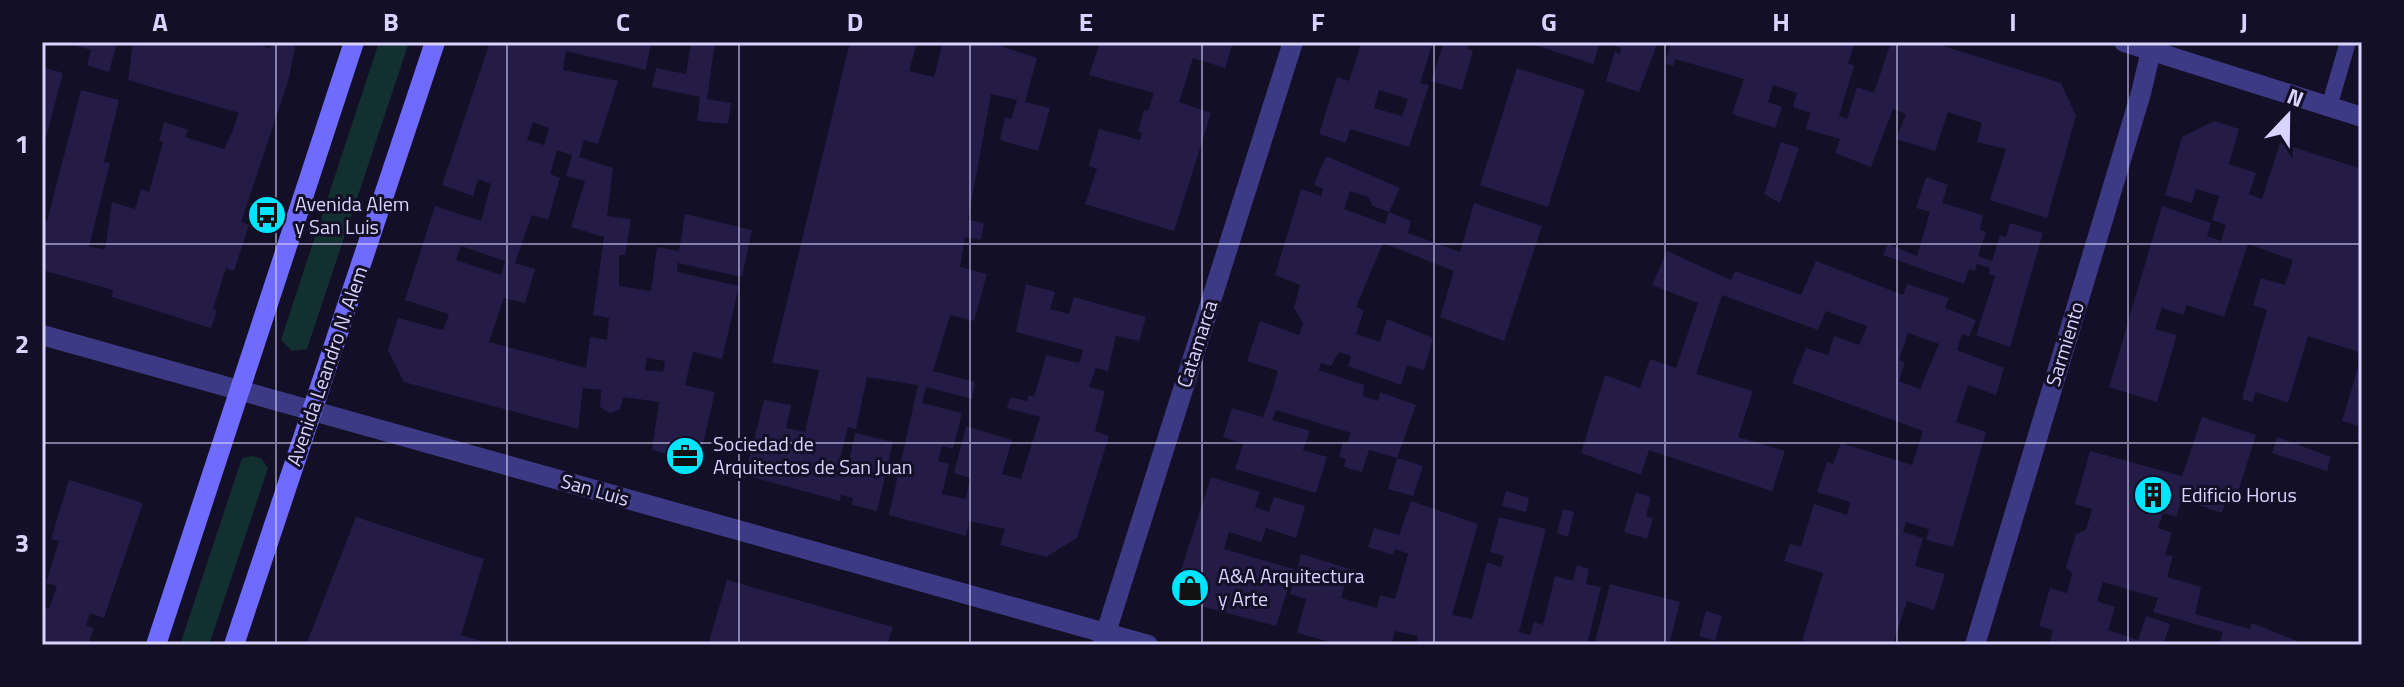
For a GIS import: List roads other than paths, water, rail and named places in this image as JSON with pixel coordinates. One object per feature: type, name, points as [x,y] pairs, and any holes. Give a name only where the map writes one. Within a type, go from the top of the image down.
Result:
[{"type":"street","points":[[156,645],[354,42]]},
{"type":"street","name":"Avenida Leandro N. Alem","points":[[234,645],[435,42]]},
{"type":"street","name":"Catamarca","points":[[1104,639],[1293,42]]},
{"type":"street","points":[[2124,42],[2152,46],[2362,117]]},
{"type":"street","name":"Sarmiento","points":[[1975,645],[2152,46]]},
{"type":"street","name":"San Luis","points":[[42,335],[1104,639],[1148,645]]},
{"type":"lane","points":[[2329,107],[2348,42]]},
{"type":"place","name":"Avenida Alem y San Luis","points":[[267,215]]},
{"type":"place","name":"Sociedad de Arquitectos de San Juan","points":[[685,456]]},
{"type":"place","name":"Edificio Horus","points":[[2153,495]]},
{"type":"place","name":"A&A Arquitectura y Arte","points":[[1190,588]]}]
